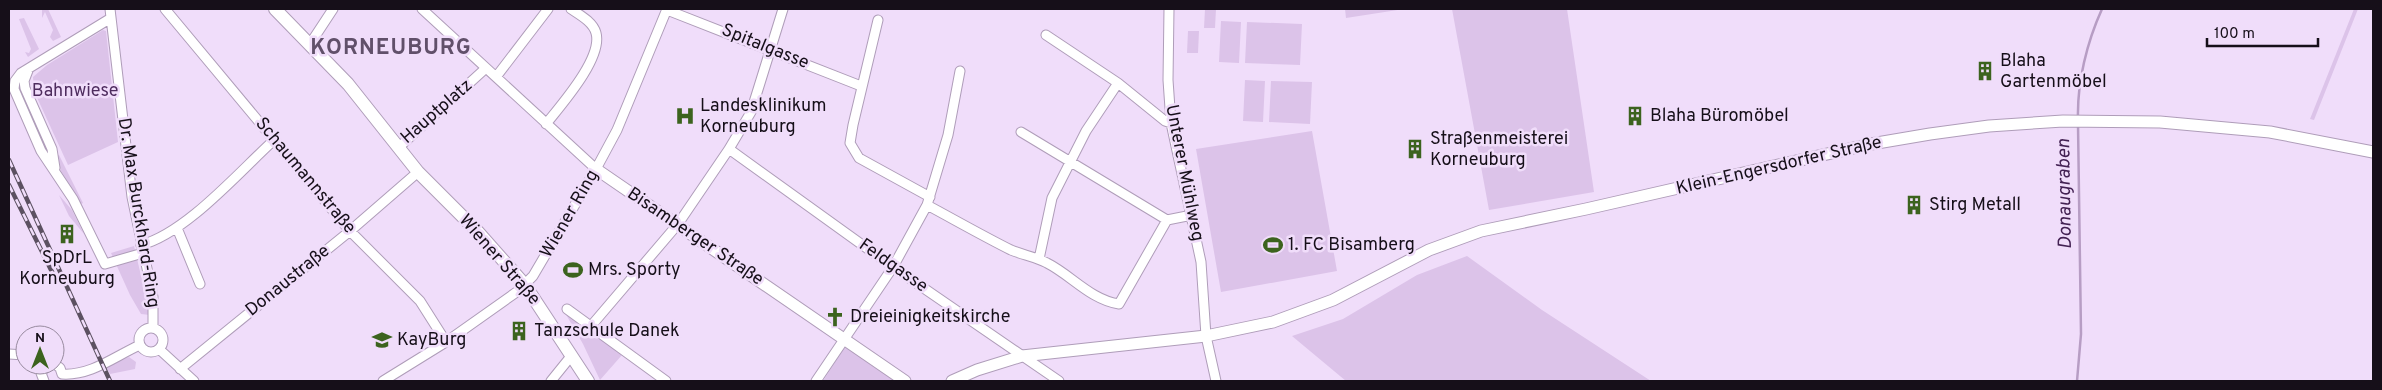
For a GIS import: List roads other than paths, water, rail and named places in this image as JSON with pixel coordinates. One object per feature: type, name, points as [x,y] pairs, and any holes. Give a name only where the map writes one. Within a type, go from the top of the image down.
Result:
[{"type":"main road","name":"Hauptplatz","points":[[276,9],[354,90],[398,148]]},
{"type":"main road","name":"Klein-Engersdorfer Straße","points":[[952,381],[977,370],[1022,356],[1206,336],[1273,322],[1315,308],[1363,286],[1429,250],[1481,231],[1586,210],[1878,143],[1976,128],[2063,121],[2088,121],[2220,126],[2302,137],[2373,152]]},
{"type":"main road","name":"Wiener Straße","points":[[398,148],[418,172],[478,232],[525,285],[588,381]]},
{"type":"main road","name":"Bisamberger Straße","points":[[596,169],[906,381]]},
{"type":"street","name":"Schaumannstraße","points":[[165,9],[232,87],[273,141],[350,231],[420,301],[446,342]]},
{"type":"street","name":"Hauptplatz","points":[[422,9],[496,77]]},
{"type":"street","points":[[496,77],[548,9]]},
{"type":"street","points":[[546,124],[586,69],[594,50],[596,33],[593,26],[571,9]]},
{"type":"street","name":"Spitalgasse","points":[[667,9],[862,86]]},
{"type":"street","name":"Wiener Ring","points":[[383,381],[446,342],[525,285],[533,276],[596,169],[626,109],[667,9]]},
{"type":"street","points":[[590,326],[678,224],[729,149],[750,112],[783,9]]},
{"type":"street","name":"Unterer Mühlweg","points":[[1169,9],[1168,80],[1171,123],[1192,215],[1200,262],[1206,336],[1216,381]]},
{"type":"street","points":[[310,44],[331,12]]},
{"type":"street","points":[[110,13],[29,67],[26,74],[25,88],[52,149],[55,169],[73,199],[105,264],[142,249],[177,228],[273,141]]},
{"type":"street","name":"Dr. Max Burckhard-Ring","points":[[110,13],[127,161],[142,249],[153,297],[153,328]]},
{"type":"street","points":[[878,20],[851,134],[850,143],[853,151],[859,158],[1012,250],[1039,259],[1063,271],[1075,283],[1110,302],[1119,304],[1167,220]]},
{"type":"street","points":[[1046,35],[1118,83],[1165,121],[1171,123]]},
{"type":"street","name":"Hauptplatz","points":[[398,148],[486,68]]},
{"type":"street","points":[[816,381],[893,267],[929,201],[948,135],[960,70]]},
{"type":"street","name":"Bisamberger Straße","points":[[496,77],[596,169]]},
{"type":"street","points":[[1039,259],[1052,198],[1069,161],[1118,83]]},
{"type":"street","points":[[1021,132],[1167,220],[1192,215]]},
{"type":"street","name":"Feldgasse","points":[[729,149],[893,267],[1059,381]]},
{"type":"street","name":"Donaustraße","points":[[183,366],[350,231],[418,172]]},
{"type":"street","points":[[177,228],[200,284]]},
{"type":"street","points":[[567,309],[666,381]]},
{"type":"street","name":"Dr. Max Burckhard-Ring","points":[[140,345],[140,333],[147,328],[153,328],[159,331],[162,336],[162,343],[158,349]]},
{"type":"street","points":[[61,378],[89,370],[140,345],[149,352],[158,349],[183,366],[194,381]]},
{"type":"street","points":[[551,381],[572,355]]},
{"type":"waterway","name":"Donaugraben","points":[[2078,119],[2079,91],[2084,62],[2102,9]]},
{"type":"waterway","name":"Donaugraben","points":[[2077,381],[2081,334],[2078,124]]},
{"type":"railway","points":[[9,160],[110,381]]},
{"type":"railway","points":[[9,185],[57,282]]},
{"type":"place","name":"Blaha Gartenmöbel","points":[[1985,71]]},
{"type":"place","name":"Landesklinikum Korneuburg","points":[[685,116]]},
{"type":"place","name":"Blaha Büromöbel","points":[[1635,116]]},
{"type":"place","name":"Straßenmeisterei Korneuburg","points":[[1415,149]]},
{"type":"place","name":"Stirg Metall","points":[[1914,205]]},
{"type":"place","name":"SpDrL Korneuburg","points":[[67,234]]},
{"type":"place","name":"1. FC Bisamberg","points":[[1273,245]]},
{"type":"place","name":"Mrs. Sporty","points":[[573,270]]},
{"type":"place","name":"Dreieinigkeitskirche","points":[[835,317]]},
{"type":"place","name":"Tanzschule Danek","points":[[519,331]]},
{"type":"place","name":"KayBurg","points":[[382,340]]},
{"type":"district","name":"KORNEUBURG","points":[[391,48]]},
{"type":"park label","name":"Bahnwiese","points":[[75,91]]}]
